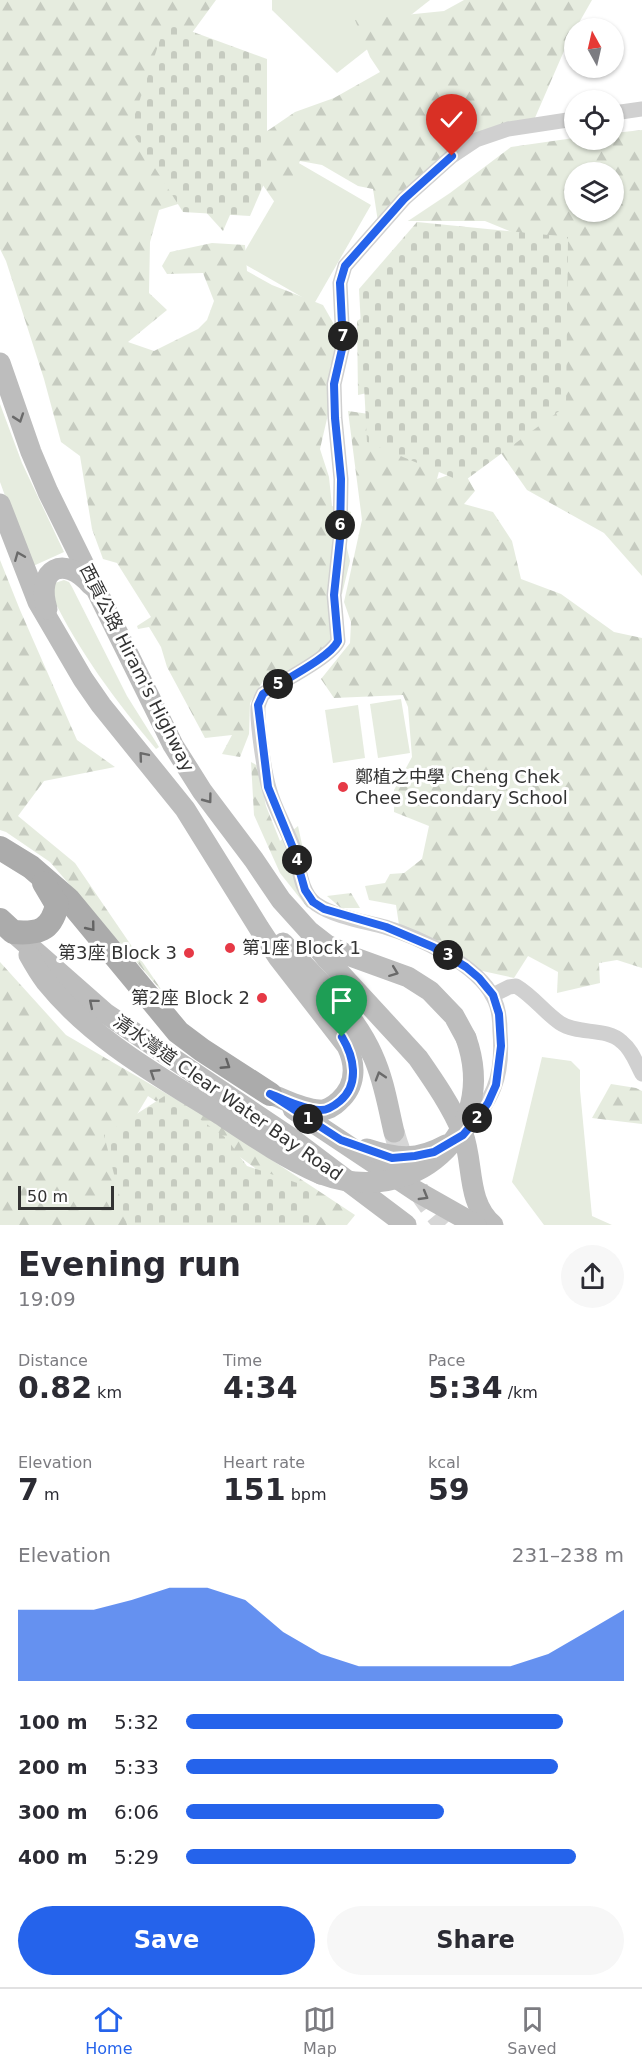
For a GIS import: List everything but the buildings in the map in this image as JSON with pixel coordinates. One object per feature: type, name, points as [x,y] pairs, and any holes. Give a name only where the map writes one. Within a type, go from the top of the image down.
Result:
[{"type":"main road","name":"西貢公路 Hiram's Highway","points":[[0,363],[31,452],[48,492],[173,745],[202,791],[254,860],[280,900],[309,931],[327,945],[350,956],[408,977],[430,991],[454,1016],[466,1038],[474,1071],[470,1106],[462,1126],[450,1145],[425,1167],[393,1181],[358,1183],[321,1174],[274,1149],[147,1069],[92,1028],[46,982],[7,926]]},
{"type":"main road","name":"西貢公路 Hiram's Highway","points":[[0,504],[38,602],[58,638],[101,705],[174,794],[259,928],[296,980],[342,1037],[352,1059],[353,1068],[351,1086],[342,1099],[328,1109],[321,1110],[303,1107],[270,1094]]},
{"type":"main road","points":[[58,638],[45,602],[44,583],[47,575],[62,568],[70,569],[87,580],[98,593]]},
{"type":"main road","name":"清水灣道 Clear Water Bay Road","points":[[0,848],[31,867],[68,898],[178,1032],[416,1191],[476,1225]]},
{"type":"main road","points":[[214,855],[261,917],[358,1028],[374,1058],[394,1132]]},
{"type":"main road","points":[[7,926],[33,933],[47,927],[55,915],[57,905],[31,867]]},
{"type":"main road","points":[[280,900],[327,959],[418,1058],[443,1096],[463,1135],[477,1204],[483,1215],[493,1225]]},
{"type":"main road","name":"清水灣道 Clear Water Bay Road","points":[[7,926],[105,1013],[288,1136],[406,1225]]},
{"type":"main road","points":[[341,1140],[392,1158],[434,1152],[463,1135]]},
{"type":"street","points":[[624,112],[642,109]]},
{"type":"street","points":[[463,1135],[488,1103],[496,1085],[501,1032],[499,1014],[493,995],[479,978],[450,956],[386,927],[324,909],[313,902],[305,890],[293,848],[268,787],[258,705],[263,694],[323,656],[338,641],[334,595],[340,539],[341,479],[334,384],[343,345],[340,283],[345,266],[404,199],[452,156],[476,140],[502,130],[564,121]]},
{"type":"street","points":[[493,995],[516,986],[565,1026],[612,1036],[625,1044],[642,1074]]},
{"type":"green space","points":[[0,0],[216,0],[186,41],[243,185],[223,231],[194,199],[159,210],[150,242],[149,293],[167,310],[128,342],[154,351],[198,329],[207,320],[214,301],[203,273],[167,274],[162,266],[170,252],[212,243],[245,245],[247,271],[272,285],[323,305],[348,349],[330,366],[329,410],[320,449],[329,477],[332,506],[351,512],[346,544],[350,561],[342,594],[337,596],[329,659],[301,677],[283,671],[279,694],[263,681],[250,703],[249,734],[240,757],[222,754],[232,735],[205,738],[167,667],[161,647],[149,627],[138,629],[137,626],[151,617],[117,563],[103,559],[92,529],[80,456],[61,442],[44,379],[6,261],[0,249]]},
{"type":"green space","points":[[272,0],[430,0],[337,73],[272,10]]},
{"type":"green space","points":[[464,0],[592,0],[582,18],[564,18],[564,51],[534,120],[451,156],[378,222],[373,189],[358,186],[322,165],[300,161],[278,207],[247,162],[245,146],[295,112],[334,98],[380,72],[370,57],[355,20],[444,11]]},
{"type":"green space","points":[[166,22],[267,59],[267,177],[250,216],[183,212],[130,129]]},
{"type":"green space","points":[[642,130],[642,576],[604,533],[527,490],[496,446],[556,250],[485,221],[408,221],[511,147],[564,139],[564,150],[624,150],[624,132]]},
{"type":"green space","points":[[297,162],[371,205],[314,304],[239,261]]},
{"type":"green space","points":[[417,222],[568,237],[566,406],[463,482],[367,442],[359,289]]},
{"type":"green space","points":[[373,311],[448,438],[437,479],[463,470],[475,491],[464,504],[493,512],[512,541],[521,579],[561,594],[614,632],[642,638],[642,968],[617,960],[599,963],[600,983],[557,993],[558,972],[528,956],[514,978],[478,970],[399,925],[396,905],[369,900],[365,886],[385,883],[390,874],[404,873],[422,859],[429,826],[394,812],[394,790],[412,757],[408,707],[403,695],[334,698],[321,679],[350,643],[351,622],[344,602],[362,520],[348,411],[383,416],[390,388],[358,395],[357,321]]},
{"type":"green space","points":[[0,404],[22,463],[64,552],[31,567],[0,482]]},
{"type":"green space","points":[[0,560],[77,740],[115,767],[44,781],[18,816],[75,863],[165,995],[50,862],[0,830]]},
{"type":"green space","points":[[64,580],[72,587],[127,696],[159,747],[156,749],[126,712],[73,636],[51,594],[55,583]]},
{"type":"green space","points":[[401,699],[410,753],[378,758],[370,704]]},
{"type":"green space","points":[[358,705],[365,758],[333,763],[325,710]]},
{"type":"green space","points":[[251,762],[258,766],[266,806],[280,841],[298,826],[306,863],[294,864],[311,909],[280,873],[254,815]]},
{"type":"green space","points":[[351,893],[360,908],[341,908],[327,896]]},
{"type":"green space","points":[[0,962],[66,1035],[210,1119],[355,1215],[347,1225],[288,1225],[282,1188],[229,1149],[148,1096],[130,1126],[131,1225],[0,1225]]},
{"type":"green space","points":[[542,1057],[571,1061],[580,1070],[592,1216],[612,1225],[544,1225],[512,1182]]},
{"type":"green space","points":[[611,1084],[642,1091],[642,1124],[592,1118]]},
{"type":"green space","points":[[166,1095],[226,1138],[247,1166],[312,1188],[314,1225],[127,1225],[104,1135]]},
{"type":"tunnel","points":[[394,1132],[414,1182],[445,1225]]},
{"type":"place","name":"鄭植之中學 Cheng Chek Chee Secondary School","points":[[343,787]]},
{"type":"place","name":"第1座 Block 1","points":[[230,948]]},
{"type":"place","name":"第3座 Block 3","points":[[189,953]]},
{"type":"place","name":"第2座 Block 2","points":[[262,998]]},
{"type":"route","points":[[342,1037],[352,1059],[353,1078],[347,1093],[335,1105],[321,1110],[303,1107],[270,1094],[341,1140],[392,1158],[434,1152],[463,1135],[493,1094],[499,1069],[501,1046],[499,1014],[493,995],[479,978],[450,956],[433,947],[386,927],[369,924],[324,909],[313,902],[305,890],[293,848],[268,787],[258,705],[263,694],[323,656],[338,641],[334,595],[340,539],[341,479],[334,384],[343,345],[340,283],[342,274],[345,266],[404,199],[452,156]]}]
